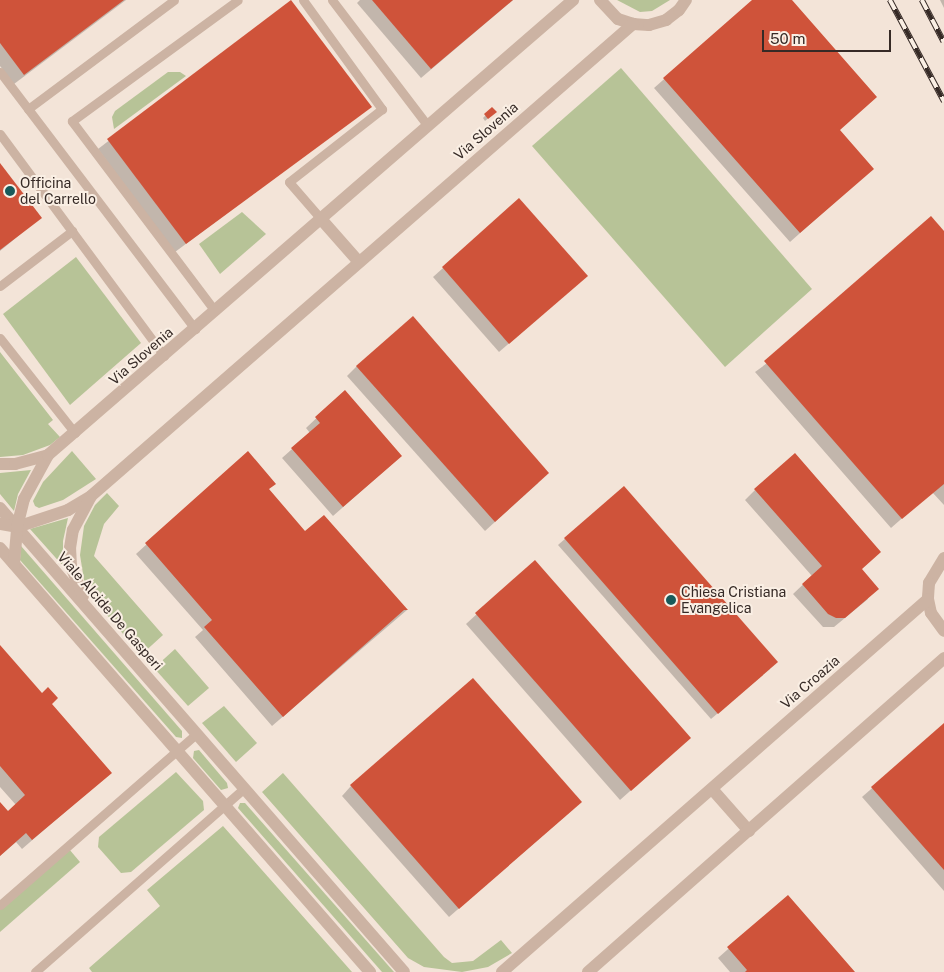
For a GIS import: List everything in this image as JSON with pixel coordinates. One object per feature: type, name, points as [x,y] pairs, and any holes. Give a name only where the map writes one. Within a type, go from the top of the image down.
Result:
[{"type":"street","name":"Via Slovenia","points":[[14,564],[17,527],[24,499],[48,455],[573,0]]},
{"type":"street","points":[[600,0],[618,19],[632,24],[649,25],[666,20],[679,10],[686,0]]},
{"type":"street","name":"Via Slovenia","points":[[0,524],[17,527],[68,510],[91,496],[358,261],[632,24]]},
{"type":"street","points":[[321,219],[358,261]]},
{"type":"street","name":"Via Slovenia","points":[[0,464],[15,464],[48,455]]},
{"type":"street","name":"Via Slovenia","points":[[87,605],[71,566],[70,548],[73,530],[91,496]]},
{"type":"street","name":"Viale Alcide De Gasperi","points":[[0,508],[87,605],[244,790],[404,972]]},
{"type":"street","points":[[0,548],[370,972]]},
{"type":"street","points":[[944,558],[929,583],[928,599],[931,613],[944,631]]},
{"type":"street","name":"Via Croazia","points":[[502,972],[928,599]]},
{"type":"street","points":[[588,972],[944,658]]},
{"type":"street","points":[[712,789],[750,831]]},
{"type":"lane","points":[[28,109],[174,0]]},
{"type":"lane","points":[[215,311],[72,121],[238,0]]},
{"type":"lane","points":[[303,0],[382,109],[290,182],[321,219]]},
{"type":"lane","points":[[332,0],[428,126]]},
{"type":"lane","points":[[0,72],[195,329]]},
{"type":"lane","points":[[0,134],[164,356]]},
{"type":"lane","points":[[0,286],[72,231]]},
{"type":"lane","points":[[0,338],[75,433]]},
{"type":"lane","points":[[0,905],[196,734]]},
{"type":"lane","points":[[35,972],[244,790]]},
{"type":"green space","points":[[617,0],[670,0],[652,11],[640,12]]},
{"type":"green space","points":[[621,68],[812,289],[725,367],[532,146]]},
{"type":"green space","points":[[168,72],[180,72],[186,76],[114,129],[112,117],[115,111]]},
{"type":"green space","points":[[242,212],[266,234],[220,274],[199,244]]},
{"type":"green space","points":[[76,257],[141,343],[70,405],[3,314]]},
{"type":"green space","points":[[0,352],[53,420],[48,424],[60,437],[50,445],[23,455],[0,457]]},
{"type":"green space","points":[[72,451],[96,479],[63,500],[39,508],[35,506],[33,501],[43,482]]},
{"type":"green space","points":[[31,470],[18,494],[14,511],[0,494],[0,473]]},
{"type":"green space","points":[[107,493],[119,506],[104,524],[94,556],[163,635],[141,655],[95,601],[84,580],[80,555],[84,526],[95,505]]},
{"type":"green space","points":[[68,518],[63,541],[63,566],[30,529]]},
{"type":"green space","points":[[21,546],[182,731],[182,738],[176,737],[20,560]]},
{"type":"green space","points":[[175,649],[209,688],[188,706],[154,668]]},
{"type":"green space","points":[[224,706],[257,743],[236,762],[202,723]]},
{"type":"green space","points":[[199,750],[227,783],[228,788],[221,790],[193,758],[194,751]]},
{"type":"green space","points":[[176,772],[203,801],[204,810],[131,872],[121,873],[98,847],[99,837]]},
{"type":"green space","points":[[283,773],[444,957],[452,963],[473,961],[501,940],[512,953],[488,967],[462,972],[424,967],[408,958],[262,792]]},
{"type":"green space","points":[[240,803],[245,803],[394,972],[382,972],[238,808]]},
{"type":"green space","points":[[223,826],[352,972],[92,972],[89,968],[160,906],[147,890]]},
{"type":"green space","points":[[69,849],[80,862],[0,932],[0,909]]},
{"type":"building","points":[[0,0],[124,0],[24,75],[0,43]]},
{"type":"building","points":[[291,0],[372,107],[186,244],[107,139]]},
{"type":"building","points":[[372,0],[513,0],[431,69]]},
{"type":"building","points":[[752,0],[792,0],[877,97],[840,130],[874,169],[800,233],[663,78]]},
{"type":"building","points":[[492,107],[497,112],[488,119],[484,114]]},
{"type":"building","name":"Officina del Carrello","points":[[0,163],[42,218],[0,250]]},
{"type":"building","points":[[519,198],[588,276],[509,344],[442,267]]},
{"type":"building","points":[[931,216],[944,231],[944,484],[902,519],[764,361]]},
{"type":"building","points":[[413,316],[549,473],[495,522],[356,366]]},
{"type":"building","points":[[345,390],[402,456],[343,507],[291,448],[320,423],[315,417]]},
{"type":"building","points":[[248,451],[276,484],[269,489],[305,531],[324,515],[408,610],[404,610],[283,717],[204,627],[212,620],[145,543]]},
{"type":"building","points":[[795,453],[881,552],[862,569],[879,589],[845,618],[836,618],[828,614],[802,584],[822,566],[754,489]]},
{"type":"building","name":"Chiesa Cristiana Evangelica","points":[[624,486],[778,662],[718,714],[564,538]]},
{"type":"building","points":[[535,560],[691,738],[631,791],[475,613]]},
{"type":"building","points":[[0,645],[42,693],[48,687],[58,698],[52,704],[112,773],[32,840],[26,833],[0,856],[0,802],[8,811],[25,795],[0,766]]},
{"type":"building","points":[[473,678],[582,802],[459,909],[350,785]]},
{"type":"building","points":[[944,723],[944,870],[871,787]]},
{"type":"building","points":[[788,895],[855,972],[745,972],[747,970],[727,947]]},
{"type":"railway","points":[[890,0],[944,101]]},
{"type":"railway","points":[[922,0],[944,42]]},
{"type":"place","name":"Officina del Carrello","points":[[10,191]]},
{"type":"place","name":"Chiesa Cristiana Evangelica","points":[[671,600]]}]
